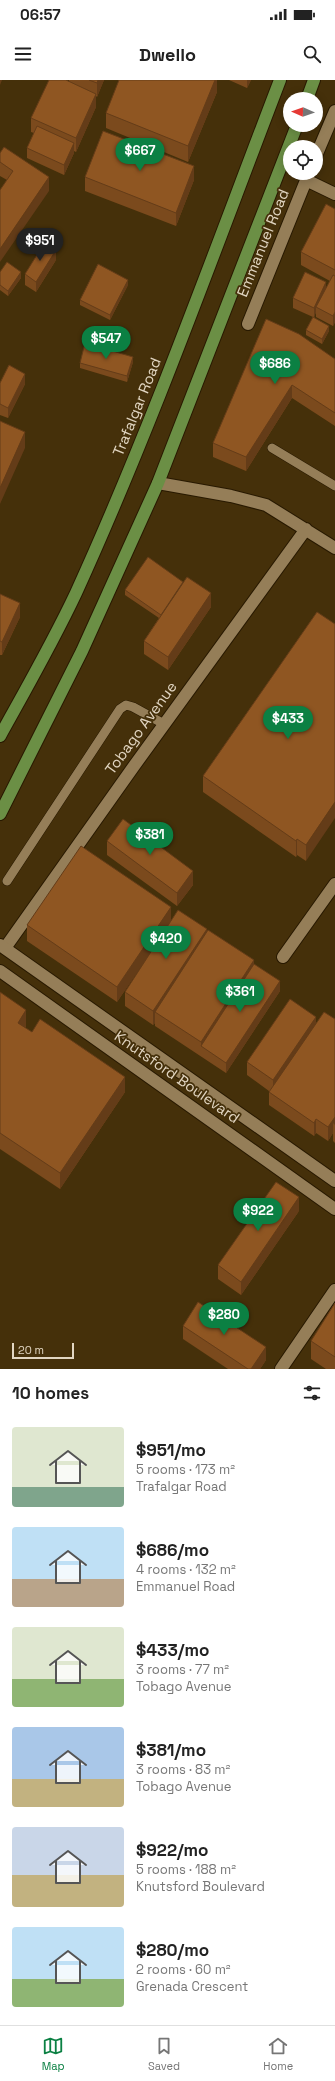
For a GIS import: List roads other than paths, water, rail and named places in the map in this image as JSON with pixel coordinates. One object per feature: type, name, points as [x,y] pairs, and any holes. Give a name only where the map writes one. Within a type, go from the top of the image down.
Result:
[{"type":"main road","name":"Trafalgar Road","points":[[0,736],[75,595],[148,425],[280,80]]},
{"type":"main road","points":[[310,92],[314,80]]},
{"type":"main road","points":[[0,814],[82,651],[158,483],[294,132]]},
{"type":"street","points":[[323,140],[335,111]]},
{"type":"street","name":"Emmanuel Road","points":[[248,324],[305,180]]},
{"type":"street","points":[[313,180],[335,194]]},
{"type":"street","points":[[158,483],[231,496],[266,505],[335,548]]},
{"type":"street","name":"Tobago Avenue","points":[[2,947],[306,529]]},
{"type":"street","points":[[284,957],[335,884]]},
{"type":"street","name":"Knutsford Boulevard","points":[[2,947],[335,1181]]},
{"type":"street","name":"Knutsford Boulevard","points":[[0,970],[335,1209]]},
{"type":"street","points":[[281,1369],[335,1290]]},
{"type":"lane","points":[[272,448],[335,486]]},
{"type":"lane","points":[[7,881],[120,709],[126,705],[133,707],[164,724]]}]
